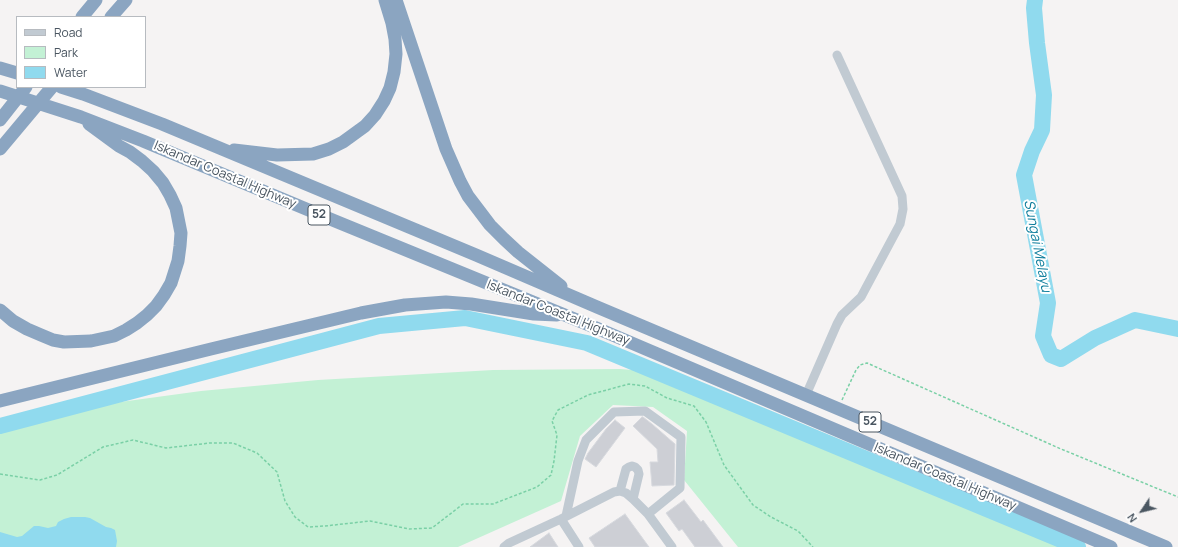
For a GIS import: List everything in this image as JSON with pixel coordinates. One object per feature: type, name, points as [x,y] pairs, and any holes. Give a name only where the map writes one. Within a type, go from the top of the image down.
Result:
[{"type":"highway","points":[[112,16],[126,0]]},
{"type":"highway","points":[[222,150],[277,155],[313,154],[329,149],[343,142],[365,126],[375,115],[384,101],[390,88],[394,72],[396,54],[395,39],[385,0]]},
{"type":"highway","points":[[396,0],[446,149],[468,196],[504,239],[573,297]]},
{"type":"highway","points":[[83,16],[95,1]]},
{"type":"highway","points":[[0,68],[16,73]]},
{"type":"highway","points":[[0,120],[25,88]]},
{"type":"highway","points":[[0,149],[51,88]]},
{"type":"highway","name":"Iskandar Coastal Highway","points":[[64,88],[162,124],[1166,547]]},
{"type":"highway","name":"Iskandar Coastal Highway","points":[[0,91],[77,116],[143,141],[565,315],[1099,544],[1111,547]]},
{"type":"highway","points":[[0,310],[13,321],[27,329],[53,340],[76,342],[101,339],[114,336],[126,330],[147,315],[164,295],[173,277],[178,261],[180,233],[176,208],[163,183],[142,161],[105,137],[77,116]]},
{"type":"highway","points":[[0,159],[13,133]]},
{"type":"highway","points":[[0,401],[361,313],[405,305],[446,302],[495,307],[534,314],[565,315]]},
{"type":"street","points":[[806,395],[837,324],[842,315],[861,297],[900,224],[903,209],[902,196],[837,55]]},
{"type":"street","points":[[579,547],[563,518],[578,461],[586,440],[614,412],[645,411],[681,437],[680,488],[648,514]]},
{"type":"street","points":[[617,492],[626,469],[629,467],[635,467],[639,474],[633,498]]},
{"type":"street","points":[[504,547],[509,543],[617,492],[626,493],[633,498],[648,514],[672,547]]},
{"type":"path","points":[[837,408],[856,370],[860,365],[867,363],[1061,449],[1178,497]]},
{"type":"path","points":[[0,474],[40,480],[57,475],[104,447],[133,440],[166,448],[233,443],[257,453],[277,472],[285,501],[295,517],[308,527],[370,521],[410,530],[432,528],[463,504],[493,504],[537,487],[551,475],[557,435],[552,421],[558,410],[588,394],[629,384],[645,386],[667,398],[694,406],[706,422],[724,465],[753,505],[771,517],[798,531],[813,547]]},
{"type":"green space","points":[[620,369],[644,371],[689,387],[1061,547],[738,547],[684,480],[687,431],[653,407],[613,405],[580,436],[561,501],[458,547],[0,547],[0,427],[65,410],[201,391],[318,380],[493,370]]},
{"type":"water","points":[[71,517],[90,518],[115,530],[117,541],[116,547],[0,547],[0,532],[17,537],[22,536],[34,526],[48,528],[56,526],[58,522]]},
{"type":"building","points":[[642,417],[675,444],[674,485],[652,486],[650,462],[658,462],[657,449],[633,426]]},
{"type":"building","points":[[615,420],[625,428],[596,467],[585,459],[606,429]]},
{"type":"building","points":[[684,500],[701,522],[703,520],[723,547],[695,547],[682,529],[679,531],[666,513]]},
{"type":"building","points":[[625,514],[649,547],[595,547],[589,538]]},
{"type":"building","points":[[549,533],[558,547],[530,547]]},
{"type":"waterway","name":"Sungai Melayu","points":[[1035,0],[1034,8],[1037,43],[1044,95],[1042,130],[1032,151],[1024,175],[1048,303],[1043,336],[1051,355],[1061,359],[1095,338],[1135,320],[1178,329]]},
{"type":"waterway","points":[[0,426],[379,326],[465,318],[587,343],[1078,547]]}]
